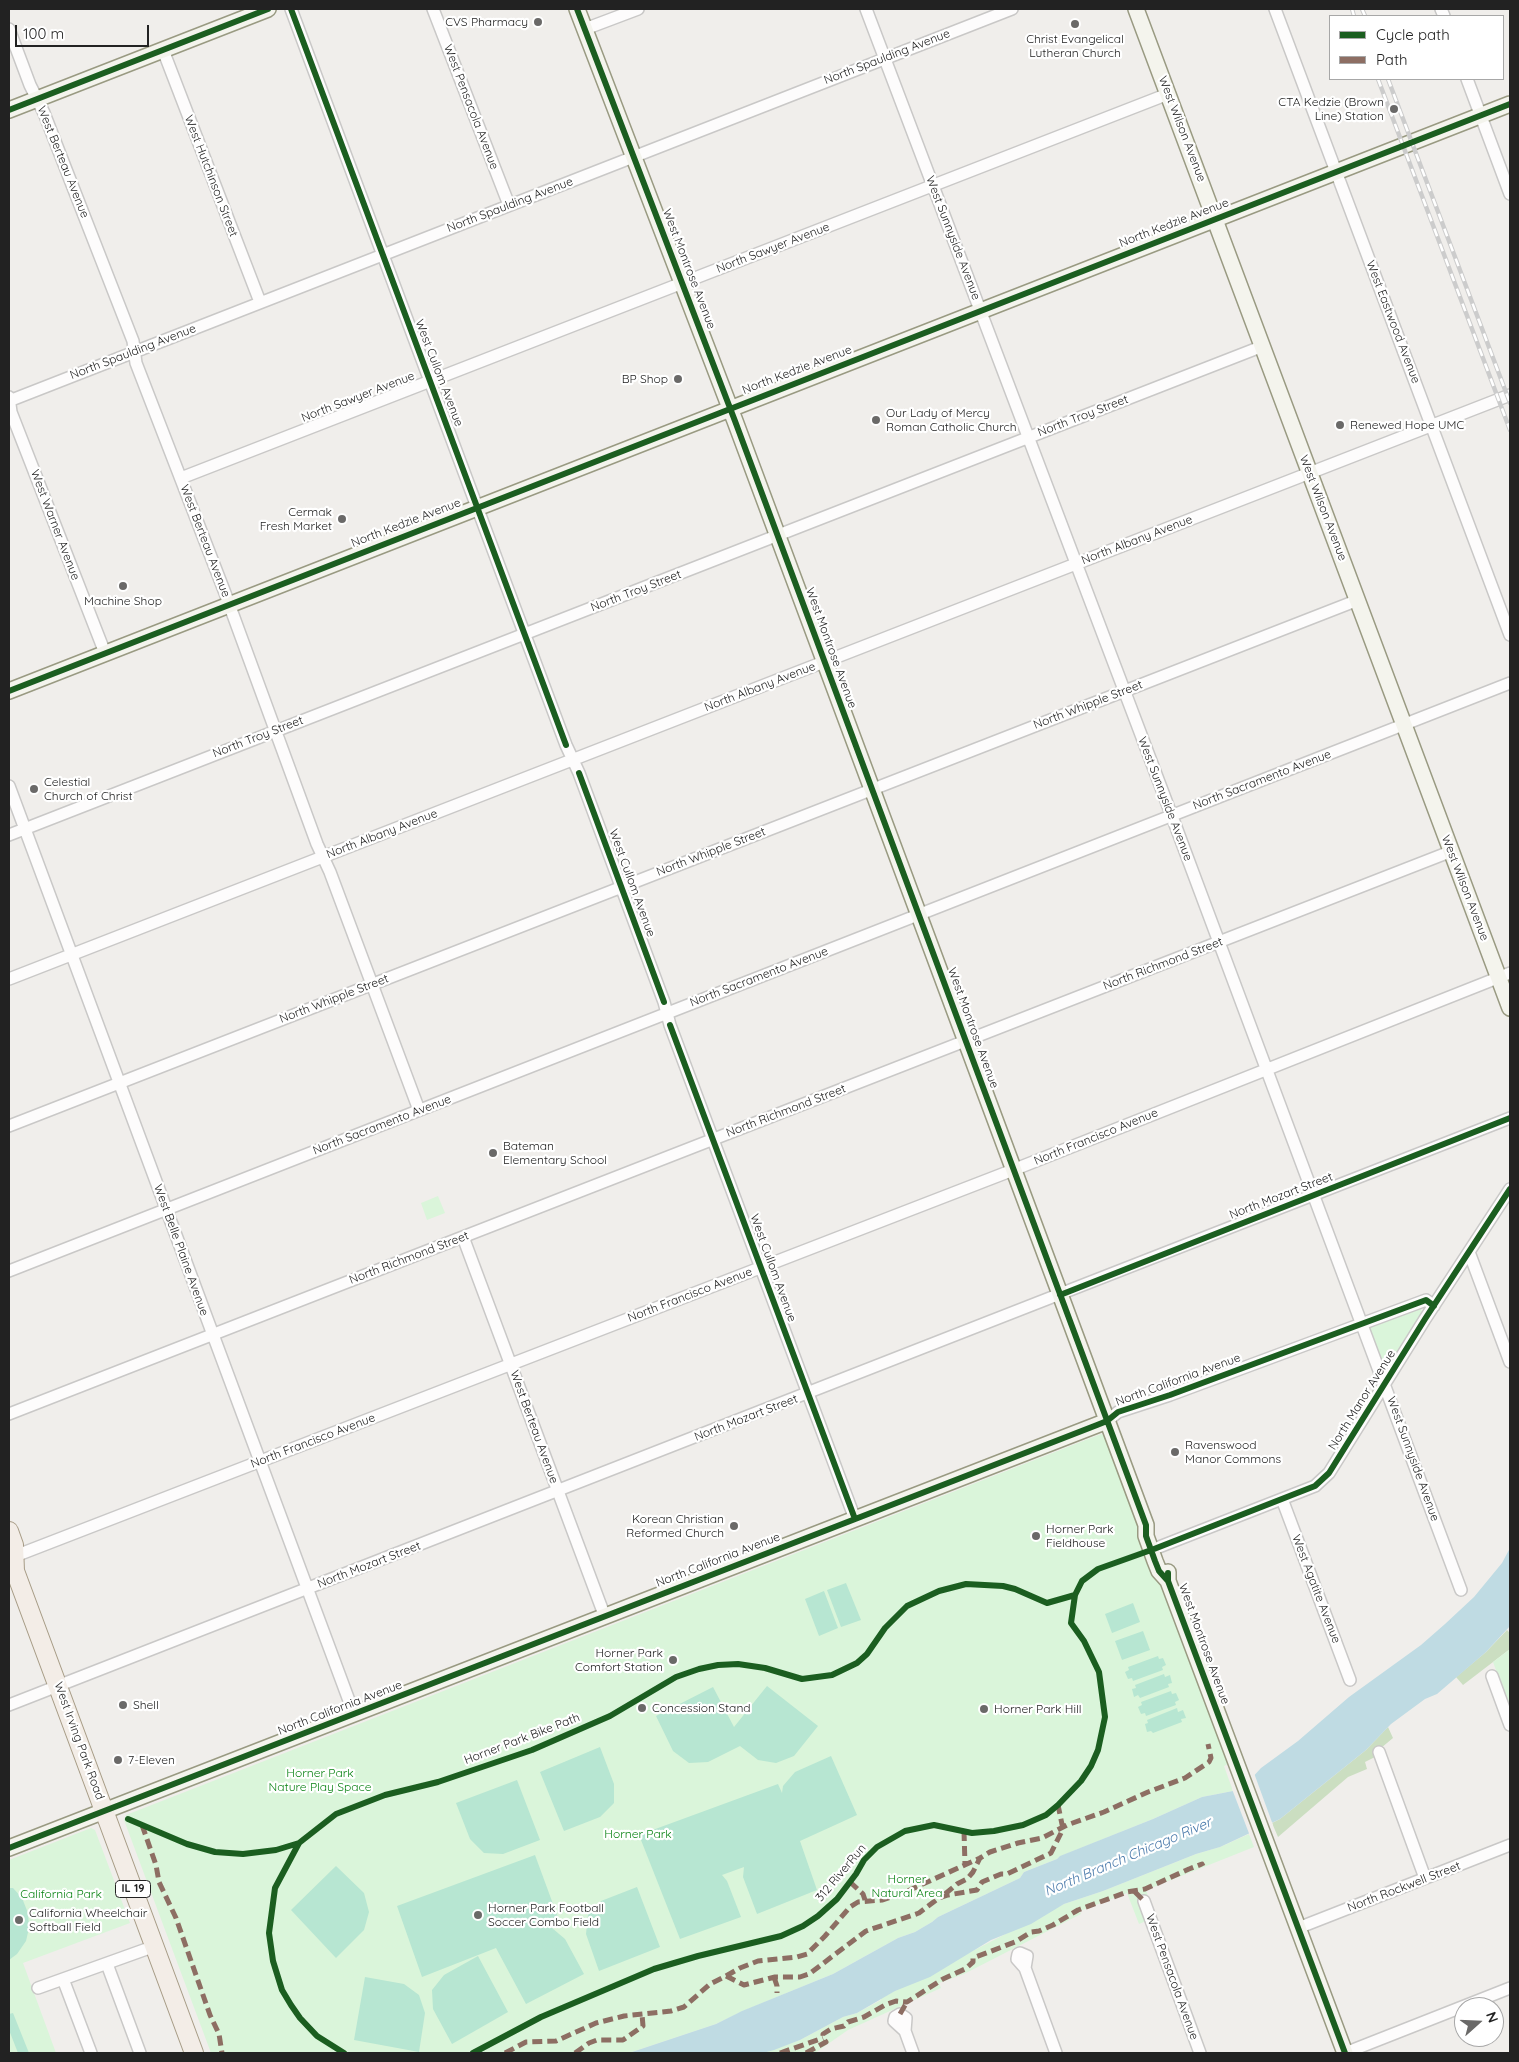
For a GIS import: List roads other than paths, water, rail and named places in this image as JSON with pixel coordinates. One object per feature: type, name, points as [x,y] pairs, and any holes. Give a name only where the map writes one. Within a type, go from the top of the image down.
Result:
[{"type":"main road","points":[[9,110],[268,9]]},
{"type":"main road","name":"West Montrose Avenue","points":[[577,9],[778,536],[1146,1524],[1146,1536],[1159,1571],[1168,1581]]},
{"type":"main road","name":"West Wilson Avenue","points":[[1136,9],[1452,851],[1505,976],[1510,1008]]},
{"type":"main road","name":"North Kedzie Avenue","points":[[9,691],[1510,104]]},
{"type":"main road","name":"North California Avenue","points":[[9,1848],[1107,1421]]},
{"type":"main road","name":"West Montrose Avenue","points":[[1146,1524],[1161,1544],[1168,1570],[1168,1581],[1345,2053]]},
{"type":"main road","name":"West Irving Park Road","points":[[9,1531],[14,1545],[12,1562],[194,2053]]},
{"type":"street","name":"West Cullom Avenue","points":[[291,9],[621,886],[760,1268],[855,1519]]},
{"type":"street","name":"West Pensacola Avenue","points":[[434,9],[509,206]]},
{"type":"street","points":[[585,29],[638,9]]},
{"type":"street","name":"West Sunnyside Avenue","points":[[866,9],[1172,816],[1461,1590]]},
{"type":"street","name":"North Spaulding Avenue","points":[[9,400],[1012,9]]},
{"type":"street","name":"West Eastwood Avenue","points":[[1275,9],[1510,635]]},
{"type":"street","name":"West Berteau Avenue","points":[[9,29],[44,113],[133,341],[136,363],[229,604],[275,731],[419,1110]]},
{"type":"street","name":"West Hutchinson Street","points":[[163,50],[260,302]]},
{"type":"street","points":[[1467,80],[1510,194]]},
{"type":"street","name":"North Sawyer Avenue","points":[[181,478],[1168,94]]},
{"type":"street","name":"North Troy Street","points":[[9,835],[1263,346]]},
{"type":"street","name":"North Albany Avenue","points":[[9,980],[1510,395]]},
{"type":"street","name":"West Warner Avenue","points":[[9,400],[11,412],[104,653]]},
{"type":"street","name":"North Whipple Street","points":[[9,1126],[1358,600]]},
{"type":"street","name":"North Sacramento Avenue","points":[[9,1271],[1510,684]]},
{"type":"street","name":"West Belle Plaine Avenue","points":[[9,786],[354,1714]]},
{"type":"street","name":"North Richmond Street","points":[[9,1414],[1452,851]]},
{"type":"street","name":"North Francisco Avenue","points":[[12,1562],[260,1461],[1014,1170],[1505,976]]},
{"type":"street","name":"North Mozart Street","points":[[9,1705],[1060,1296],[1510,1118]]},
{"type":"street","name":"North Manor Avenue","points":[[1161,1544],[1315,1486],[1329,1473],[1510,1189]]},
{"type":"street","name":"West Berteau Avenue","points":[[463,1237],[605,1616]]},
{"type":"street","points":[[1469,1252],[1510,1362]]},
{"type":"street","name":"North California Avenue","points":[[1107,1421],[1118,1412],[1170,1395],[1426,1300],[1434,1306]]},
{"type":"street","name":"West Agatite Avenue","points":[[1282,1499],[1350,1680]]},
{"type":"street","points":[[1492,1676],[1508,1712],[1510,1725]]},
{"type":"street","points":[[1379,1752],[1426,1878]]},
{"type":"street","name":"North Rockwell Street","points":[[1298,1928],[1510,1845]]},
{"type":"street","name":"West Pensacola Avenue","points":[[1144,1901],[1200,2053]]},
{"type":"street","points":[[38,1988],[155,1946]]},
{"type":"street","points":[[107,1964],[140,2053]]},
{"type":"street","points":[[1025,1968],[1056,2053]]},
{"type":"street","points":[[63,1979],[91,2053]]},
{"type":"street","points":[[1345,2053],[1510,1988]]},
{"type":"street","points":[[905,2031],[913,2053]]},
{"type":"water","name":"North Branch Chicago River","points":[[1510,1548],[1510,1626],[1486,1652],[1437,1694],[1425,1699],[1391,1724],[1366,1750],[1280,1819],[1220,1847],[1196,1854],[1103,1891],[1064,1904],[1031,1924],[991,1940],[930,1977],[895,1991],[857,2013],[843,2017],[800,2040],[774,2050],[763,2053],[629,2053],[716,2024],[742,2011],[833,1974],[898,1938],[915,1932],[938,1917],[1020,1878],[1024,1872],[1057,1859],[1060,1856],[1153,1819],[1202,1797],[1233,1791],[1249,1781],[1261,1768],[1298,1741],[1349,1697],[1421,1645],[1445,1624],[1474,1597],[1502,1563]]},
{"type":"railway","points":[[1352,9],[1354,15]]},
{"type":"railway","points":[[1362,9],[1365,15]]},
{"type":"railway","points":[[1378,80],[1510,430]]},
{"type":"railway","points":[[1388,80],[1510,403]]},
{"type":"place","name":"CVS Pharmacy","points":[[538,22]]},
{"type":"place","name":"Christ Evangelical Lutheran Church","points":[[1075,24]]},
{"type":"place","name":"CTA Kedzie (Brown Line) Station","points":[[1394,109]]},
{"type":"place","name":"BP Shop","points":[[678,379]]},
{"type":"place","name":"Our Lady of Mercy Roman Catholic Church","points":[[876,420]]},
{"type":"place","name":"Renewed Hope UMC","points":[[1340,425]]},
{"type":"place","name":"Cermak Fresh Market","points":[[342,519]]},
{"type":"place","name":"Machine Shop","points":[[123,586]]},
{"type":"place","name":"Celestial Church of Christ","points":[[34,789]]},
{"type":"place","name":"Bateman Elementary School","points":[[493,1153]]},
{"type":"place","name":"Ravenswood Manor Commons","points":[[1175,1452]]},
{"type":"place","name":"Korean Christian Reformed Church","points":[[734,1526]]},
{"type":"place","name":"Horner Park Fieldhouse","points":[[1036,1536]]},
{"type":"place","name":"Horner Park Comfort Station","points":[[673,1660]]},
{"type":"place","name":"Shell","points":[[123,1705]]},
{"type":"place","name":"Concession Stand","points":[[642,1708]]},
{"type":"place","name":"Horner Park Hill","points":[[984,1709]]},
{"type":"place","name":"7-Eleven","points":[[118,1760]]},
{"type":"place","name":"Horner Park Football Soccer Combo Field","points":[[478,1915]]},
{"type":"place","name":"California Wheelchair Softball Field","points":[[19,1920]]},
{"type":"park label","name":"Horner Park Nature Play Space","points":[[320,1780]]},
{"type":"park label","name":"Horner Park","points":[[638,1834]]},
{"type":"park label","name":"Horner Natural Area","points":[[907,1886]]},
{"type":"park label","name":"California Park","points":[[61,1894]]}]
